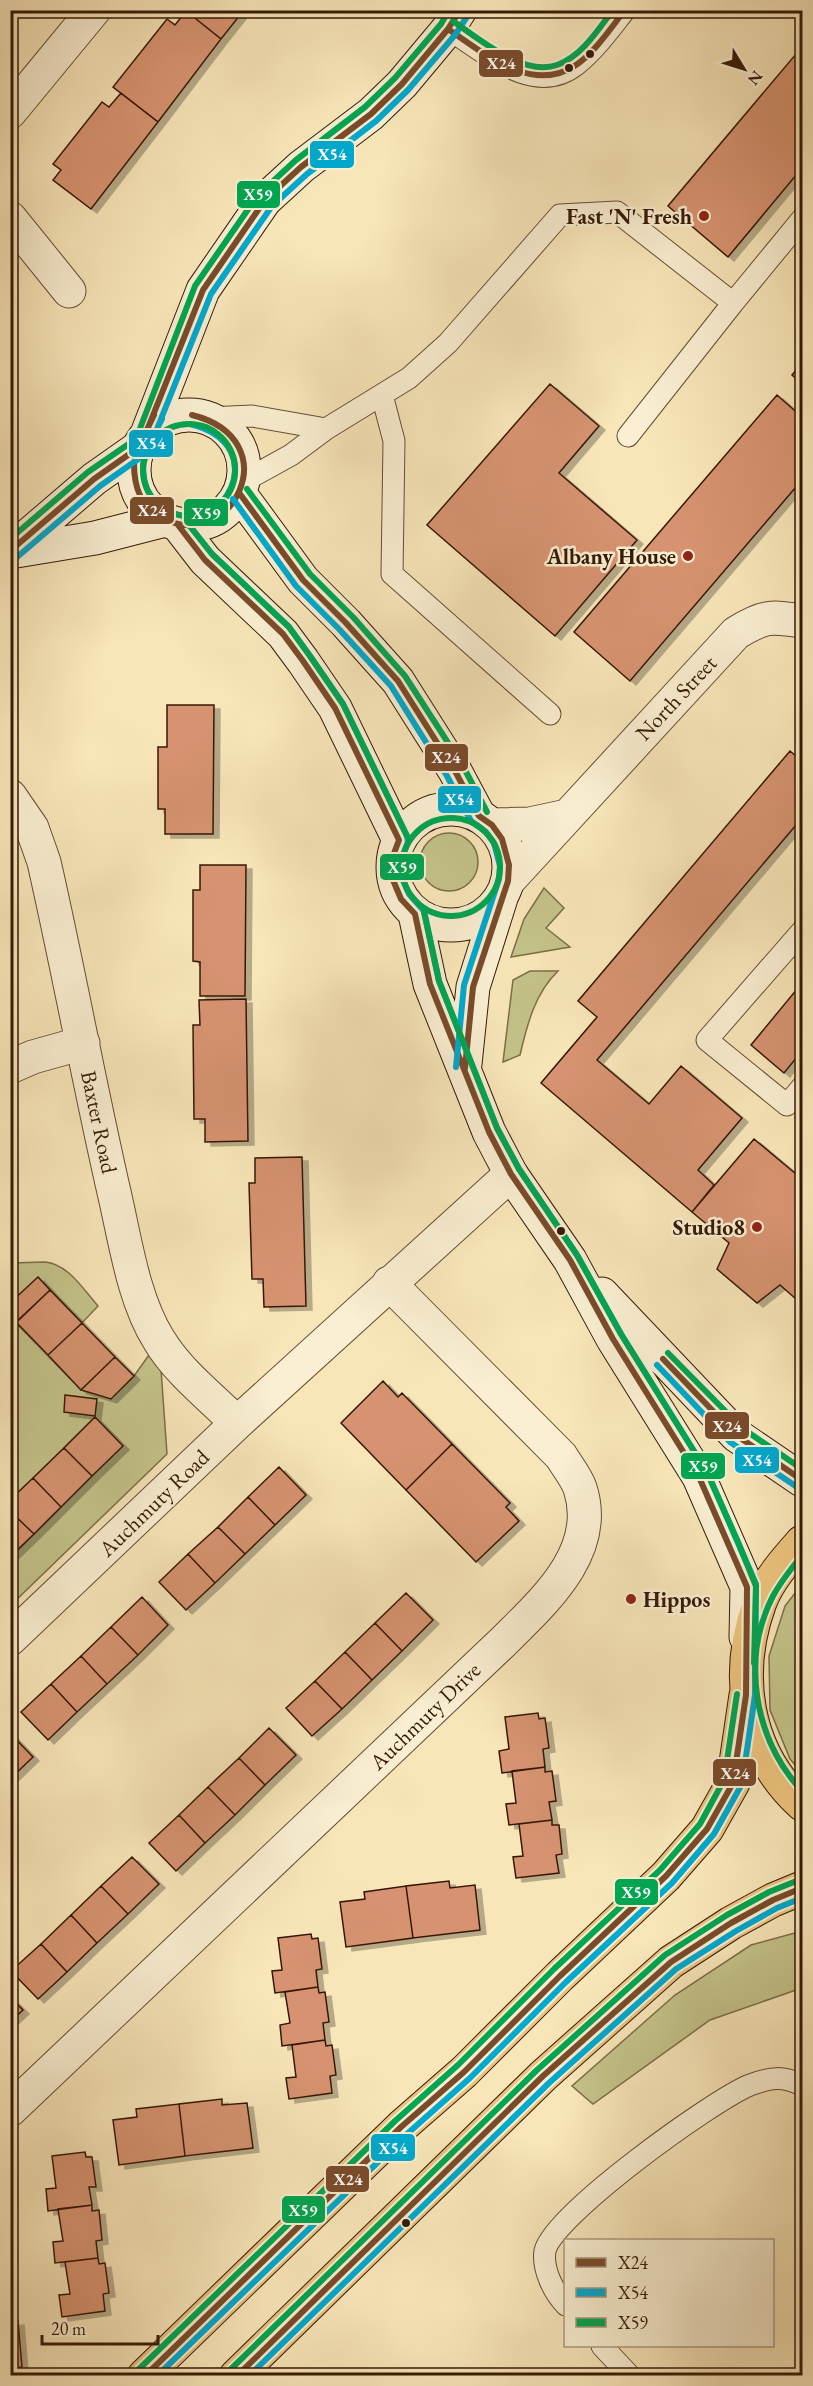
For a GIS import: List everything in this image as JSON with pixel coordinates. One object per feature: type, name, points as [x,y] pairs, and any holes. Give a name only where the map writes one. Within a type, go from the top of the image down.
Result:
[{"type":"main road","points":[[144,2376],[401,2127],[464,2072],[576,1960],[666,1876],[707,1829],[733,1784],[746,1695],[745,1663],[760,1601],[781,1565],[802,1542]]},
{"type":"main road","points":[[746,1695],[754,1731],[770,1764],[792,1795],[802,1804]]},
{"type":"main road","points":[[236,2376],[543,2076],[671,1962],[731,1923],[773,1900],[802,1888]]},
{"type":"street","points":[[10,112],[94,10]]},
{"type":"street","points":[[399,840],[339,716],[303,661],[283,634],[205,560],[172,523],[151,511],[140,498],[135,482],[134,464],[203,290],[265,200],[301,167],[371,114],[402,84],[454,20]]},
{"type":"street","points":[[10,218],[69,291]]},
{"type":"street","points":[[187,329],[200,416]]},
{"type":"street","points":[[200,416],[222,426],[233,436],[241,450],[244,465],[242,487],[229,509],[214,520],[196,525],[172,523],[10,551],[142,441],[159,423],[175,417],[200,416]]},
{"type":"street","points":[[242,487],[303,580],[346,623],[398,681],[485,820],[502,838],[509,865],[505,889],[473,987],[464,1071]]},
{"type":"street","name":"North Street","points":[[505,889],[567,816],[736,633],[761,618],[802,621]]},
{"type":"street","name":"Baxter Road","points":[[11,799],[32,828],[44,862],[128,1252],[149,1323],[172,1358],[237,1423]]},
{"type":"street","points":[[505,889],[485,915],[470,923],[453,926],[431,923],[415,914],[401,899],[393,880],[393,855],[399,840],[414,821],[435,811],[456,808],[485,820],[530,824],[567,816]]},
{"type":"street","points":[[415,914],[430,984],[489,1132],[511,1174],[570,1260],[613,1338],[699,1477],[730,1546],[747,1587],[745,1663]]},
{"type":"street","points":[[10,1067],[33,1057],[83,1043]]},
{"type":"street","name":"Auchmuty Road","points":[[10,1639],[237,1423],[511,1174]]},
{"type":"street","points":[[570,1260],[736,1435],[802,1480]]},
{"type":"street","name":"Auchmuty Drive","points":[[10,2110],[503,1642],[554,1589],[576,1554],[582,1537],[585,1517],[583,1501],[580,1487],[561,1456],[389,1283]]},
{"type":"lane","points":[[454,20],[516,71],[541,77],[558,76],[575,66],[590,52],[625,10]]},
{"type":"lane","points":[[242,487],[326,429],[409,378],[448,343],[560,214],[616,212],[733,303]]},
{"type":"lane","points":[[628,436],[802,219]]},
{"type":"lane","points":[[382,395],[394,441],[392,574],[550,714]]},
{"type":"lane","points":[[200,416],[252,416],[326,429]]},
{"type":"lane","points":[[802,931],[707,1040],[787,1105],[802,1087]]},
{"type":"lane","points":[[564,2303],[558,2297],[548,2273],[545,2251],[561,2226],[597,2193],[693,2120],[750,2086],[783,2077],[802,2085]]},
{"type":"lane","points":[[603,2347],[630,2376]]},
{"type":"shaded area","points":[[443,833],[455,833],[470,841],[478,856],[478,868],[470,883],[455,891],[443,891],[428,883],[420,868],[420,856],[428,841]]},
{"type":"shaded area","points":[[544,888],[564,908],[546,928],[570,947],[511,957],[524,919]]},
{"type":"shaded area","points":[[530,971],[558,971],[538,999],[529,1021],[520,1055],[503,1062],[513,980]]},
{"type":"shaded area","points":[[45,1262],[68,1272],[98,1306],[82,1323],[38,1277],[11,1303],[11,1263]]},
{"type":"shaded area","points":[[11,1311],[19,1320],[16,1323],[81,1390],[134,1376],[159,1341],[167,1454],[11,1605],[11,1557],[122,1446],[95,1417],[11,1500]]},
{"type":"shaded area","points":[[802,1584],[802,1773],[790,1759],[770,1710],[769,1656],[785,1606]]},
{"type":"shaded area","points":[[802,1931],[802,1988],[710,2020],[593,2104],[572,2086],[675,1995],[751,1945]]},
{"type":"building","points":[[185,10],[244,10],[221,39]]},
{"type":"building","points":[[186,11],[221,39],[158,122],[113,87],[167,19],[175,25]]},
{"type":"building","points":[[796,54],[802,60],[802,168],[728,257],[668,206]]},
{"type":"building","points":[[121,93],[158,122],[91,209],[53,180],[61,170],[53,164],[102,102],[109,107]]},
{"type":"building","points":[[802,363],[802,384],[792,375]]},
{"type":"building","points":[[550,384],[599,426],[559,473],[637,540],[555,636],[427,525]]},
{"type":"building","name":"Albany House","points":[[777,395],[802,417],[802,480],[630,681],[574,632]]},
{"type":"building","points":[[167,705],[214,705],[213,834],[165,834],[165,809],[158,809],[158,747],[167,747]]},
{"type":"building","points":[[790,751],[802,761],[802,818],[597,1060],[649,1104],[681,1066],[742,1118],[698,1170],[714,1185],[692,1212],[541,1083],[597,1017],[578,1001]]},
{"type":"building","points":[[200,865],[246,865],[245,996],[200,996],[200,962],[193,961],[193,890],[200,890]]},
{"type":"building","points":[[802,983],[802,1051],[784,1073],[751,1045]]},
{"type":"building","points":[[246,999],[248,1141],[205,1142],[205,1119],[194,1119],[193,1025],[200,1025],[199,1000]]},
{"type":"building","name":"Studio8","points":[[754,1139],[802,1179],[802,1293],[797,1300],[780,1285],[757,1303],[717,1269],[729,1243],[692,1212]]},
{"type":"building","points":[[302,1157],[306,1306],[264,1307],[263,1279],[252,1279],[249,1183],[255,1183],[255,1158]]},
{"type":"building","points":[[38,1277],[50,1290],[19,1320],[10,1311],[10,1303]]},
{"type":"building","points":[[50,1290],[82,1323],[48,1355],[16,1322]]},
{"type":"building","points":[[82,1323],[115,1357],[81,1390],[48,1355]]},
{"type":"building","points":[[115,1357],[134,1376],[111,1399],[81,1390]]},
{"type":"building","points":[[383,1381],[398,1397],[402,1393],[452,1444],[406,1490],[341,1423]]},
{"type":"building","points":[[65,1395],[97,1399],[95,1416],[64,1412]]},
{"type":"building","points":[[95,1417],[123,1446],[92,1476],[64,1448]]},
{"type":"building","points":[[452,1444],[510,1503],[506,1507],[519,1521],[476,1562],[406,1490]]},
{"type":"building","points":[[64,1448],[92,1476],[61,1507],[33,1478]]},
{"type":"building","points":[[279,1467],[306,1495],[275,1525],[248,1497]]},
{"type":"building","points":[[33,1478],[61,1507],[34,1534],[10,1511],[10,1500]]},
{"type":"building","points":[[248,1497],[275,1525],[245,1554],[218,1527]]},
{"type":"building","points":[[10,1511],[34,1534],[10,1557]]},
{"type":"building","points":[[218,1527],[245,1554],[215,1583],[188,1554]]},
{"type":"building","points":[[188,1554],[215,1583],[186,1610],[159,1582]]},
{"type":"building","points":[[406,1593],[433,1620],[402,1651],[375,1623]]},
{"type":"building","points":[[142,1597],[168,1625],[138,1655],[111,1627]]},
{"type":"building","points":[[375,1623],[402,1651],[372,1680],[345,1652]]},
{"type":"building","points":[[111,1627],[138,1655],[107,1684],[81,1656]]},
{"type":"building","points":[[345,1652],[372,1680],[342,1709],[315,1681]]},
{"type":"building","points":[[81,1656],[107,1684],[77,1712],[51,1684]]},
{"type":"building","points":[[315,1681],[342,1709],[312,1736],[286,1708]]},
{"type":"building","points":[[51,1684],[77,1712],[48,1740],[21,1712]]},
{"type":"building","points":[[538,1713],[539,1719],[545,1718],[549,1748],[543,1749],[545,1767],[502,1773],[499,1751],[509,1749],[505,1717]]},
{"type":"building","points":[[269,1728],[296,1755],[265,1785],[239,1758]]},
{"type":"building","points":[[10,1733],[33,1757],[10,1779]]},
{"type":"building","points":[[239,1758],[265,1785],[235,1815],[208,1787]]},
{"type":"building","points":[[545,1767],[545,1772],[552,1771],[556,1801],[549,1802],[552,1820],[509,1825],[506,1804],[516,1803],[512,1771]]},
{"type":"building","points":[[208,1787],[235,1815],[205,1843],[179,1815]]},
{"type":"building","points":[[179,1815],[205,1843],[176,1871],[149,1843]]},
{"type":"building","points":[[552,1820],[552,1825],[559,1825],[562,1854],[556,1855],[559,1873],[516,1878],[513,1857],[523,1856],[519,1824]]},
{"type":"building","points":[[132,1857],[159,1884],[128,1914],[101,1886]]},
{"type":"building","points":[[449,1881],[450,1888],[475,1885],[480,1930],[413,1938],[406,1886]]},
{"type":"building","points":[[101,1886],[128,1914],[97,1943],[71,1915]]},
{"type":"building","points":[[406,1886],[413,1938],[346,1947],[340,1902],[365,1899],[364,1892]]},
{"type":"building","points":[[71,1915],[97,1943],[67,1972],[41,1944]]},
{"type":"building","points":[[311,1934],[312,1939],[318,1938],[322,1969],[316,1970],[318,1987],[275,1993],[272,1971],[282,1970],[278,1938]]},
{"type":"building","points":[[41,1944],[67,1972],[38,1999],[11,1971]]},
{"type":"building","points":[[318,1987],[319,1993],[325,1992],[329,2022],[323,2023],[325,2040],[282,2046],[280,2025],[290,2023],[285,1992]]},
{"type":"building","points":[[10,1997],[23,2010],[10,2022]]},
{"type":"building","points":[[325,2040],[326,2046],[332,2045],[336,2075],[330,2076],[332,2093],[289,2099],[286,2078],[296,2077],[292,2045]]},
{"type":"building","points":[[222,2099],[222,2105],[247,2103],[253,2148],[185,2156],[179,2104]]},
{"type":"building","points":[[179,2104],[185,2156],[119,2165],[113,2120],[137,2117],[136,2109]]},
{"type":"building","points":[[85,2152],[86,2157],[92,2157],[96,2187],[89,2187],[92,2205],[48,2211],[46,2189],[56,2188],[52,2156]]},
{"type":"building","points":[[92,2205],[92,2211],[99,2210],[102,2240],[96,2241],[98,2258],[55,2263],[53,2242],[63,2241],[58,2209]]},
{"type":"building","points":[[98,2258],[99,2264],[105,2263],[109,2293],[103,2294],[105,2311],[62,2317],[59,2295],[70,2294],[65,2262]]},
{"type":"building","points":[[18,2321],[22,2367],[10,2368],[10,2322]]},
{"type":"transit line","name":"X59","points":[[139,431],[195,286],[258,195],[296,160],[365,107],[395,78],[441,24],[449,10]]},
{"type":"transit line","name":"X24","points":[[192,415],[222,428],[239,447],[244,469],[240,490],[227,509],[209,521],[186,525],[161,517],[148,507],[137,487],[134,463],[203,290],[265,200],[301,167],[371,114],[402,84],[448,29],[460,10]]},
{"type":"transit line","name":"X59","points":[[453,21],[502,54],[530,66],[544,67],[557,65],[574,56],[613,10]]},
{"type":"transit line","name":"X24","points":[[448,29],[509,67],[526,73],[542,75],[559,73],[583,60],[625,10]]},
{"type":"transit line","name":"X54","points":[[190,424],[216,435],[230,451],[235,469],[231,487],[221,502],[206,513],[187,516],[167,510],[155,501],[146,485],[143,464],[211,294],[272,206],[307,174],[376,121],[408,90],[455,35],[468,15]]},
{"type":"transit line","name":"X24","points":[[10,551],[94,479],[138,448],[154,415]]},
{"type":"transit line","name":"X54","points":[[16,558],[100,486],[144,455],[162,419]]},
{"type":"transit line","name":"X59","points":[[189,424],[207,427],[222,437],[232,452],[235,470],[232,488],[222,503],[207,513],[189,516],[171,513],[156,503],[146,488],[143,470],[146,452],[156,437],[171,427],[189,424]]},
{"type":"transit line","name":"X59","points":[[10,539],[88,472],[133,441]]},
{"type":"transit line","name":"X59","points":[[247,489],[310,574],[353,617],[405,676],[463,766],[487,812]]},
{"type":"transit line","name":"X24","points":[[240,494],[303,580],[346,623],[398,681],[455,771],[479,816],[492,825],[502,839],[509,865],[508,881],[473,987],[465,1068]]},
{"type":"transit line","name":"X54","points":[[233,499],[296,586],[391,686],[447,776],[471,821],[486,832],[494,843],[500,866],[499,879],[464,985],[456,1067]]},
{"type":"transit line","name":"X54","points":[[157,2376],[407,2134],[470,2078],[566,1982],[672,1883],[714,1834],[742,1784],[755,1695],[756,1584],[707,1472],[621,1334],[577,1255],[519,1169],[497,1128],[439,981],[424,911],[409,894],[402,878],[402,858],[408,842],[407,836],[343,704],[289,627],[212,554],[185,520]]},
{"type":"transit line","name":"X59","points":[[185,520],[212,554],[289,627],[310,656],[343,704],[407,836]]},
{"type":"transit line","name":"X24","points":[[145,2376],[401,2127],[464,2072],[560,1976],[666,1876],[707,1829],[733,1783],[746,1695],[747,1587],[699,1477],[613,1339],[570,1260],[511,1174],[489,1132],[430,984],[415,914],[401,899],[393,880],[393,856],[399,840],[335,708],[283,634],[205,560],[178,525]]},
{"type":"transit line","name":"X59","points":[[451,818],[470,822],[486,832],[496,848],[500,867],[496,886],[486,902],[470,912],[451,916],[432,912],[416,902],[406,886],[402,867],[406,848],[416,832],[432,822],[451,818]]},
{"type":"transit line","name":"X59","points":[[424,912],[439,981],[497,1128],[519,1169],[577,1255],[621,1334],[707,1472],[738,1542],[756,1586],[754,1663]]},
{"type":"transit line","name":"X59","points":[[668,1353],[742,1428],[802,1469]]},
{"type":"transit line","name":"X24","points":[[663,1359],[736,1435],[802,1480]]},
{"type":"transit line","name":"X54","points":[[657,1365],[730,1442],[797,1487]]},
{"type":"transit line","name":"X59","points":[[802,1555],[773,1596],[763,1621],[757,1646],[755,1672],[763,1724],[786,1771],[802,1791]]},
{"type":"transit line","name":"X59","points":[[138,2370],[395,2121],[458,2065],[554,1969],[660,1870],[700,1824],[724,1780],[737,1694]]},
{"type":"transit line","name":"X59","points":[[230,2370],[537,2070],[665,1955],[727,1915],[769,1892],[799,1880]]},
{"type":"transit line","name":"X24","points":[[237,2376],[543,2076],[671,1962],[731,1923],[773,1900],[802,1888]]},
{"type":"transit line","name":"X54","points":[[249,2376],[549,2083],[676,1969],[736,1931],[777,1908],[802,1898]]},
{"type":"place","name":"Fast 'N' Fresh","points":[[704,216]]},
{"type":"place","name":"Albany House","points":[[688,556]]},
{"type":"place","name":"Studio8","points":[[757,1227]]},
{"type":"place","name":"Hippos","points":[[631,1599]]}]
